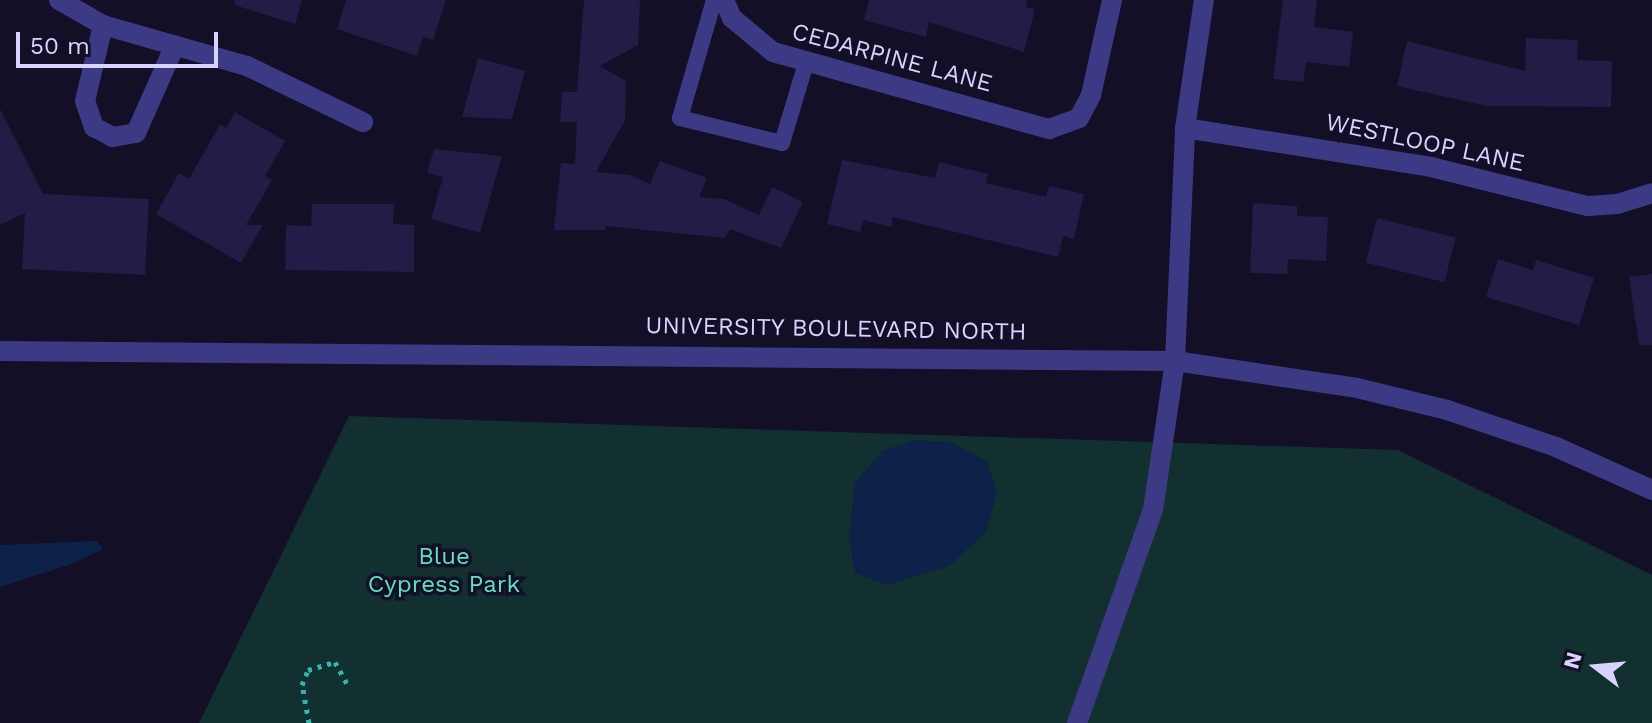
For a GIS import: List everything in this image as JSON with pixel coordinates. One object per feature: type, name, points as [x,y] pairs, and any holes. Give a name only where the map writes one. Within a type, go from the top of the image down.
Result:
[{"type":"street","points":[[59,0],[103,25],[247,66],[363,122]]},
{"type":"street","name":"CEDARPINE LANE","points":[[728,9],[758,44],[806,63],[1049,129],[1079,118],[1091,95],[1112,0]]},
{"type":"street","points":[[1077,723],[1153,510],[1175,361],[1185,128],[1204,0]]},
{"type":"street","points":[[103,25],[85,101],[94,127],[113,137],[136,133],[175,45]]},
{"type":"street","name":"WESTLOOP LANE","points":[[1185,128],[1431,167],[1588,206],[1617,204],[1652,193]]},
{"type":"street","name":"UNIVERSITY BOULEVARD NORTH","points":[[0,351],[1175,361],[1357,388],[1447,410],[1556,447],[1652,490]]},
{"type":"lane","points":[[714,0],[680,118],[782,143],[806,63]]},
{"type":"path","points":[[309,723],[302,685],[308,670],[335,662],[348,685]]},
{"type":"green space","name":"Blue Cypress Park","points":[[349,416],[1398,450],[1652,575],[1652,723],[199,723]]},
{"type":"water","points":[[914,440],[950,442],[987,461],[997,492],[986,532],[949,566],[887,585],[855,573],[849,536],[855,483],[882,451]]},
{"type":"water","points":[[97,541],[103,549],[72,564],[0,587],[0,545]]},
{"type":"building","points":[[235,0],[302,0],[295,24],[234,5]]},
{"type":"building","points":[[346,0],[446,0],[433,40],[423,37],[417,56],[337,29]]},
{"type":"building","points":[[584,0],[640,0],[638,45],[600,66],[626,81],[625,120],[596,172],[630,175],[650,184],[660,161],[707,178],[699,197],[724,199],[759,215],[772,187],[803,202],[781,248],[730,229],[725,238],[606,226],[605,230],[554,230],[561,163],[575,164],[577,122],[560,122],[562,92],[577,92]]},
{"type":"building","points":[[869,0],[1027,0],[1026,7],[1035,9],[1024,52],[929,22],[926,37],[864,20]]},
{"type":"building","points":[[1283,0],[1317,0],[1314,27],[1353,32],[1349,67],[1306,62],[1303,82],[1273,79]]},
{"type":"building","points":[[1526,38],[1578,40],[1577,60],[1612,61],[1611,107],[1487,106],[1397,86],[1407,41],[1525,71]]},
{"type":"building","points":[[478,58],[525,71],[512,119],[462,117]]},
{"type":"building","points":[[0,109],[43,194],[149,199],[145,275],[22,269],[25,213],[0,225]]},
{"type":"building","points":[[235,112],[285,141],[265,176],[272,180],[246,225],[263,225],[241,263],[156,214],[179,173],[189,179],[220,124],[226,128]]},
{"type":"building","points":[[434,149],[502,156],[480,233],[431,219],[443,177],[427,173]]},
{"type":"building","points":[[842,160],[935,178],[939,162],[988,174],[986,183],[1046,197],[1049,186],[1084,194],[1074,239],[1063,236],[1058,257],[893,217],[891,227],[863,220],[860,232],[827,224]]},
{"type":"building","points":[[1253,203],[1297,206],[1297,216],[1328,217],[1326,261],[1288,259],[1287,274],[1250,273]]},
{"type":"building","points":[[312,204],[394,204],[393,224],[414,225],[414,272],[285,270],[286,225],[311,226]]},
{"type":"building","points":[[1377,218],[1456,238],[1444,282],[1366,263]]},
{"type":"building","points":[[1498,259],[1533,270],[1536,260],[1594,278],[1579,325],[1486,297]]},
{"type":"building","points":[[1652,274],[1652,345],[1639,345],[1629,277]]}]
